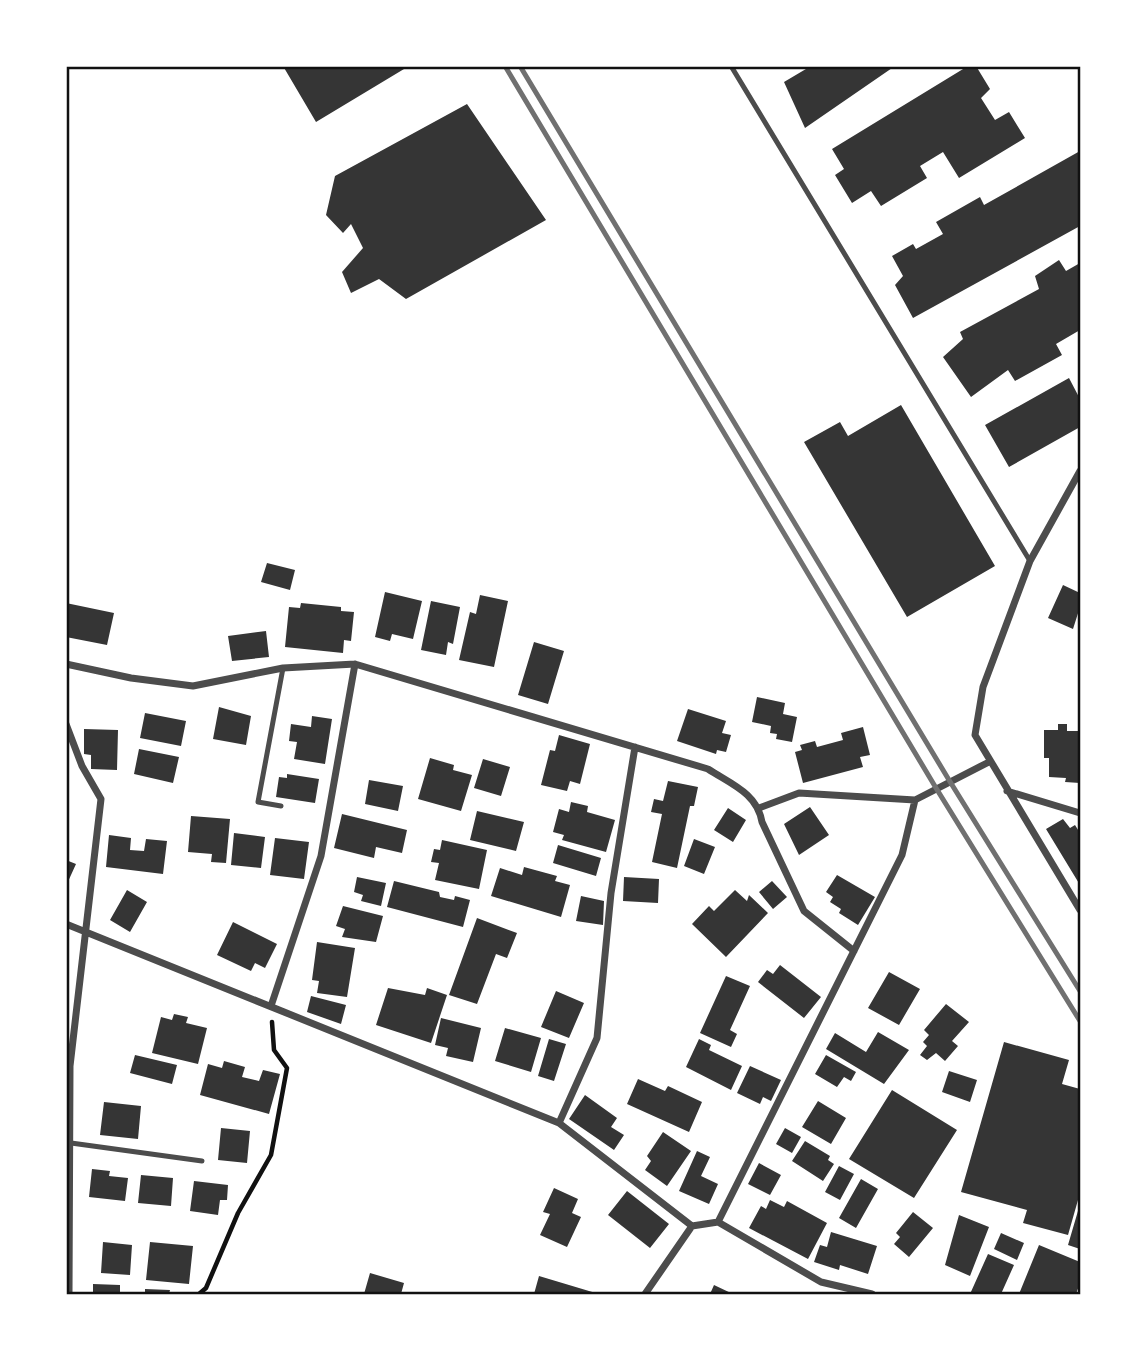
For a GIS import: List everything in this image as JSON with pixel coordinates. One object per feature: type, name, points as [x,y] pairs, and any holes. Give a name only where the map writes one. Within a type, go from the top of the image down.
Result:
[{"type":"street","points":[[1080,471],[1030,561],[984,687],[975,736],[1080,910]]},
{"type":"street","points":[[66,664],[131,678],[193,686],[283,668],[355,664],[708,769],[750,795],[759,808],[762,822],[804,911],[853,951]]},
{"type":"street","points":[[271,1006],[321,856],[355,664]]},
{"type":"street","points":[[66,724],[82,765],[101,799],[70,1066],[72,1143],[69,1294]]},
{"type":"street","points":[[559,1123],[597,1038],[611,893],[635,747]]},
{"type":"street","points":[[759,808],[799,793],[915,800],[989,762]]},
{"type":"street","points":[[1007,791],[1080,813]]},
{"type":"street","points":[[718,1222],[902,855],[915,800]]},
{"type":"street","points":[[66,924],[559,1123],[692,1226],[718,1222],[821,1282],[872,1294]]},
{"type":"street","points":[[645,1294],[692,1226]]},
{"type":"lane","points":[[731,66],[1030,561]]},
{"type":"lane","points":[[281,806],[258,802],[283,668]]},
{"type":"lane","points":[[72,1143],[202,1161]]},
{"type":"path","points":[[199,1294],[205,1289],[238,1213],[271,1155],[287,1068],[274,1050],[271,1006]]},
{"type":"building","points":[[283,66],[409,66],[316,122]]},
{"type":"building","points":[[811,66],[895,66],[805,128],[784,82]]},
{"type":"building","points":[[968,66],[976,66],[990,89],[981,98],[995,120],[1009,112],[1025,138],[959,178],[943,152],[920,166],[927,178],[881,206],[871,191],[852,203],[835,175],[844,169],[832,149]]},
{"type":"building","points":[[467,104],[546,220],[406,299],[379,279],[351,293],[342,272],[363,248],[351,224],[343,233],[326,215],[335,176]]},
{"type":"building","points":[[1080,151],[1080,226],[913,318],[895,285],[903,276],[892,256],[913,244],[916,249],[943,234],[936,222],[980,197],[984,205]]},
{"type":"building","points":[[1059,260],[1066,271],[1080,263],[1080,330],[1056,344],[1062,355],[1015,381],[1008,370],[971,397],[943,357],[963,339],[960,332],[1039,289],[1035,276]]},
{"type":"building","points":[[1069,378],[1080,399],[1080,427],[1009,467],[985,425]]},
{"type":"building","points":[[901,405],[995,566],[907,617],[804,442],[840,422],[848,436]]},
{"type":"building","points":[[267,563],[295,570],[290,590],[261,582]]},
{"type":"building","points":[[1063,585],[1080,593],[1080,607],[1073,629],[1048,618]]},
{"type":"building","points":[[385,592],[422,601],[413,639],[392,634],[390,641],[375,637]]},
{"type":"building","points":[[480,595],[508,601],[494,667],[459,660],[470,612],[476,614]]},
{"type":"building","points":[[431,601],[460,607],[453,644],[448,642],[446,655],[421,650]]},
{"type":"building","points":[[66,603],[114,613],[107,645],[66,637]]},
{"type":"building","points":[[301,603],[341,607],[341,611],[354,612],[351,641],[344,640],[343,653],[285,647],[289,607],[300,608]]},
{"type":"building","points":[[266,631],[269,657],[232,661],[228,636]]},
{"type":"building","points":[[534,642],[564,651],[548,704],[518,695]]},
{"type":"building","points":[[757,697],[785,703],[783,714],[797,717],[792,742],[776,739],[777,734],[770,733],[771,726],[752,722]]},
{"type":"building","points":[[219,707],[251,716],[246,745],[213,739]]},
{"type":"building","points":[[688,709],[726,721],[722,733],[731,735],[726,752],[717,750],[716,754],[677,741]]},
{"type":"building","points":[[145,713],[186,721],[181,746],[140,738]]},
{"type":"building","points":[[312,716],[332,719],[325,764],[294,759],[297,742],[289,741],[291,724],[311,727]]},
{"type":"building","points":[[1058,724],[1067,724],[1067,731],[1080,731],[1080,783],[1065,782],[1066,778],[1049,777],[1049,758],[1044,758],[1044,730],[1058,730]]},
{"type":"building","points":[[863,727],[870,755],[860,757],[863,767],[803,783],[795,752],[802,750],[800,745],[815,741],[817,747],[843,740],[841,733]]},
{"type":"building","points":[[84,729],[118,730],[117,770],[91,769],[91,755],[84,754]]},
{"type":"building","points":[[559,735],[590,744],[580,784],[570,781],[567,791],[541,785],[550,750],[555,751]]},
{"type":"building","points":[[139,749],[179,757],[173,783],[134,774]]},
{"type":"building","points":[[430,758],[454,765],[453,770],[472,775],[461,811],[418,799]]},
{"type":"building","points":[[483,759],[510,767],[501,796],[474,788]]},
{"type":"building","points":[[287,774],[319,779],[315,803],[276,797],[279,777],[287,778]]},
{"type":"building","points":[[369,780],[403,786],[398,811],[365,804]]},
{"type":"building","points":[[668,781],[698,787],[694,806],[690,806],[677,868],[652,862],[662,814],[651,812],[654,799],[663,801]]},
{"type":"building","points":[[571,802],[588,806],[587,812],[615,820],[606,852],[562,840],[564,835],[553,832],[559,809],[569,812]]},
{"type":"building","points":[[810,807],[829,835],[799,855],[784,824]]},
{"type":"building","points":[[728,808],[746,820],[733,842],[714,830]]},
{"type":"building","points":[[477,811],[524,822],[516,851],[470,840]]},
{"type":"building","points":[[342,814],[407,830],[402,853],[376,847],[374,858],[334,848]]},
{"type":"building","points":[[191,816],[230,819],[226,863],[211,862],[212,854],[188,852]]},
{"type":"building","points":[[1063,819],[1070,828],[1075,825],[1080,833],[1080,885],[1046,829]]},
{"type":"building","points":[[234,833],[265,837],[261,868],[231,865]]},
{"type":"building","points":[[109,835],[131,838],[130,850],[144,851],[146,839],[167,841],[163,874],[106,867]]},
{"type":"building","points":[[275,838],[309,842],[304,879],[270,875]]},
{"type":"building","points":[[694,839],[715,847],[704,874],[684,866]]},
{"type":"building","points":[[442,840],[487,850],[479,889],[435,880],[439,863],[431,862],[434,849],[440,850]]},
{"type":"building","points":[[558,845],[601,858],[596,876],[553,863]]},
{"type":"building","points":[[66,860],[76,864],[66,886]]},
{"type":"building","points":[[524,867],[557,876],[555,881],[570,885],[561,917],[491,896],[500,868],[522,875]]},
{"type":"building","points":[[837,875],[875,897],[858,925],[839,913],[841,909],[830,902],[833,897],[826,892]]},
{"type":"building","points":[[357,877],[386,883],[381,906],[361,901],[363,895],[354,892]]},
{"type":"building","points":[[624,877],[659,879],[658,903],[623,901]]},
{"type":"building","points":[[394,881],[439,892],[440,897],[454,900],[455,896],[470,900],[463,927],[387,907]]},
{"type":"building","points":[[772,881],[787,897],[773,909],[759,892]]},
{"type":"building","points":[[127,890],[147,902],[130,932],[110,920]]},
{"type":"building","points":[[735,890],[747,901],[749,895],[768,913],[726,957],[692,924],[709,906],[714,911]]},
{"type":"building","points":[[581,896],[604,901],[603,925],[576,921]]},
{"type":"building","points":[[343,906],[383,916],[376,942],[342,937],[345,929],[336,926]]},
{"type":"building","points":[[477,918],[517,933],[507,958],[496,954],[477,1004],[449,995]]},
{"type":"building","points":[[233,922],[277,944],[265,968],[255,963],[251,971],[217,955]]},
{"type":"building","points":[[317,942],[355,948],[347,997],[317,993],[319,981],[312,980]]},
{"type":"building","points":[[780,965],[821,997],[804,1018],[758,982],[767,970],[773,974]]},
{"type":"building","points":[[889,972],[920,989],[899,1025],[868,1008]]},
{"type":"building","points":[[726,976],[750,986],[730,1030],[737,1034],[731,1047],[700,1033]]},
{"type":"building","points":[[388,988],[425,995],[427,988],[447,995],[431,1043],[376,1025]]},
{"type":"building","points":[[556,991],[584,1003],[569,1038],[541,1027]]},
{"type":"building","points":[[311,996],[346,1005],[341,1024],[307,1012]]},
{"type":"building","points":[[946,1004],[969,1022],[952,1041],[958,1046],[945,1061],[936,1053],[927,1060],[920,1055],[927,1046],[923,1042],[929,1035],[924,1030]]},
{"type":"building","points":[[174,1014],[188,1017],[186,1023],[207,1028],[198,1064],[152,1053],[161,1017],[172,1020]]},
{"type":"building","points":[[441,1018],[481,1028],[473,1062],[446,1056],[448,1048],[435,1045]]},
{"type":"building","points":[[505,1028],[541,1038],[531,1072],[495,1061]]},
{"type":"building","points":[[878,1032],[909,1050],[884,1084],[826,1049],[835,1033],[866,1052]]},
{"type":"building","points":[[549,1039],[566,1044],[554,1081],[538,1076]]},
{"type":"building","points":[[699,1039],[711,1045],[709,1050],[742,1066],[731,1090],[686,1067]]},
{"type":"building","points":[[1004,1042],[1069,1060],[1062,1084],[1080,1089],[1080,1193],[1068,1235],[1023,1223],[1027,1210],[961,1192]]},
{"type":"building","points":[[135,1055],[177,1065],[172,1084],[130,1073]]},
{"type":"building","points":[[826,1055],[856,1072],[851,1081],[844,1077],[837,1087],[815,1074]]},
{"type":"building","points":[[224,1061],[245,1067],[242,1077],[259,1081],[263,1070],[280,1074],[269,1114],[200,1095],[208,1064],[222,1068]]},
{"type":"building","points":[[750,1066],[781,1080],[771,1101],[763,1097],[760,1104],[737,1093]]},
{"type":"building","points":[[949,1071],[977,1080],[970,1102],[942,1092]]},
{"type":"building","points":[[638,1079],[665,1091],[668,1086],[702,1102],[689,1132],[627,1104]]},
{"type":"building","points":[[892,1090],[957,1130],[914,1198],[849,1159]]},
{"type":"building","points":[[585,1095],[617,1118],[611,1127],[624,1135],[614,1150],[569,1119]]},
{"type":"building","points":[[818,1101],[846,1118],[831,1144],[802,1127]]},
{"type":"building","points":[[104,1102],[141,1106],[138,1139],[100,1135]]},
{"type":"building","points":[[221,1128],[250,1131],[247,1163],[218,1160]]},
{"type":"building","points":[[785,1128],[801,1137],[792,1153],[776,1144]]},
{"type":"building","points":[[663,1132],[691,1151],[667,1186],[645,1170],[651,1161],[647,1156]]},
{"type":"building","points":[[805,1141],[830,1156],[828,1160],[834,1164],[823,1181],[792,1161]]},
{"type":"building","points":[[697,1151],[710,1157],[701,1176],[718,1184],[709,1204],[679,1191]]},
{"type":"building","points":[[759,1163],[781,1175],[770,1195],[748,1184]]},
{"type":"building","points":[[839,1166],[854,1174],[840,1200],[825,1192]]},
{"type":"building","points":[[92,1169],[110,1171],[109,1176],[128,1178],[125,1201],[89,1197]]},
{"type":"building","points":[[141,1175],[173,1178],[171,1206],[138,1203]]},
{"type":"building","points":[[861,1179],[878,1189],[856,1228],[839,1218]]},
{"type":"building","points":[[194,1181],[228,1185],[227,1200],[220,1200],[218,1215],[190,1211]]},
{"type":"building","points":[[554,1188],[578,1199],[572,1213],[581,1217],[567,1247],[540,1235],[550,1214],[543,1212]]},
{"type":"building","points":[[627,1191],[669,1224],[650,1248],[608,1215]]},
{"type":"building","points":[[770,1200],[784,1207],[787,1201],[827,1223],[808,1259],[749,1228],[761,1206],[766,1209]]},
{"type":"building","points":[[1080,1204],[1080,1249],[1068,1245]]},
{"type":"building","points":[[913,1212],[933,1228],[909,1257],[894,1244],[900,1237],[896,1233]]},
{"type":"building","points":[[959,1215],[989,1227],[970,1276],[945,1265]]},
{"type":"building","points":[[831,1232],[877,1246],[868,1274],[840,1265],[839,1270],[814,1262],[820,1245],[827,1247]]},
{"type":"building","points":[[1001,1233],[1024,1243],[1017,1260],[994,1249]]},
{"type":"building","points":[[103,1242],[132,1245],[130,1275],[101,1273]]},
{"type":"building","points":[[150,1242],[193,1246],[189,1284],[146,1280]]},
{"type":"building","points":[[1039,1245],[1080,1262],[1080,1283],[1076,1294],[1019,1294]]},
{"type":"building","points":[[988,1254],[1014,1265],[1001,1294],[970,1294]]},
{"type":"building","points":[[370,1273],[404,1283],[401,1294],[364,1294]]},
{"type":"building","points":[[539,1276],[599,1294],[534,1294]]},
{"type":"building","points":[[93,1284],[120,1285],[120,1294],[93,1294]]},
{"type":"building","points":[[714,1285],[733,1294],[710,1294]]},
{"type":"building","points":[[145,1289],[170,1290],[169,1294],[145,1294]]},
{"type":"railway","points":[[505,66],[936,788],[1080,1021]]},
{"type":"railway","points":[[520,66],[949,780],[1080,991]]}]
